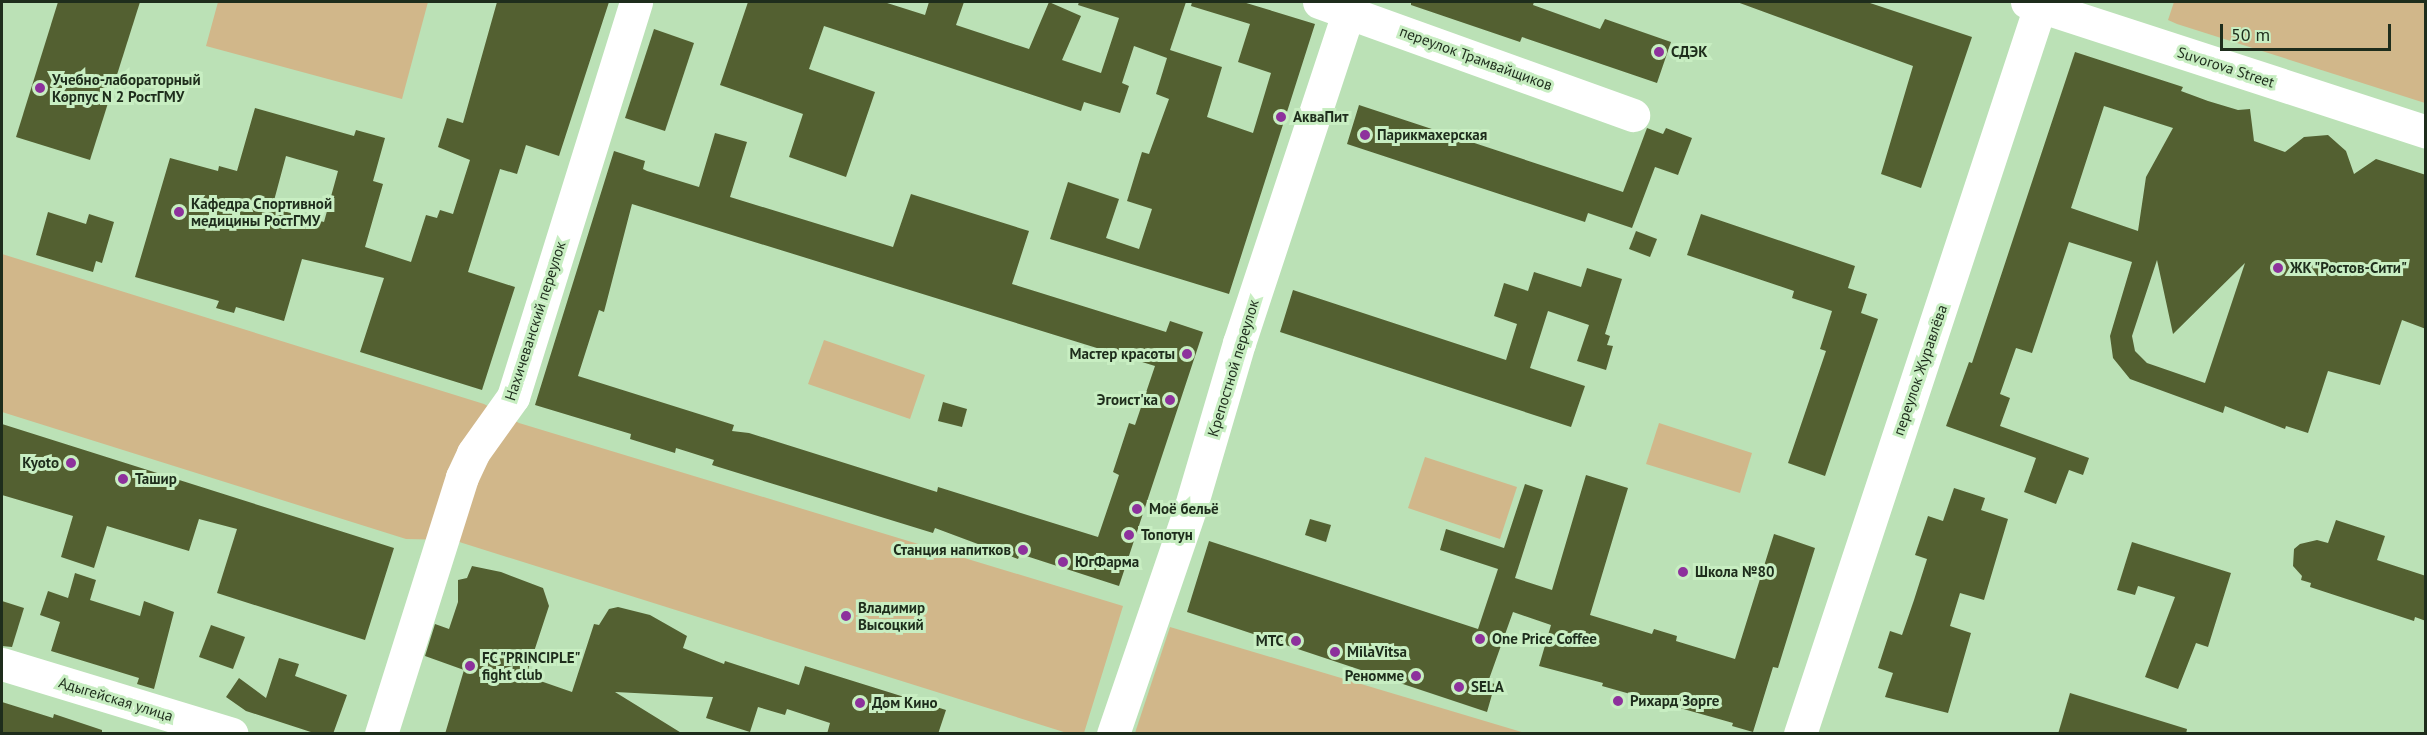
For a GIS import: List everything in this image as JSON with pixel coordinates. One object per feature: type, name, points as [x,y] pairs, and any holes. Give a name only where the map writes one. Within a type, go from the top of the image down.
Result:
[{"type":"street","name":"Нахичеванский переулок","points":[[381,734],[462,477],[473,453],[513,397],[636,2]]},
{"type":"street","name":"Suvorova Street","points":[[2033,4],[2426,132]]},
{"type":"street","name":"переулок Журавлёва","points":[[1800,734],[2033,4]]},
{"type":"street","name":"переулок Трамвайщиков","points":[[1340,5],[1633,116]]},
{"type":"street","name":"Крепостной переулок","points":[[1113,734],[1191,507],[1340,5]]},
{"type":"street","name":"Адыгейская улица","points":[[2,664],[232,734]]},
{"type":"shaded area","points":[[218,2],[428,2],[402,99],[206,46]]},
{"type":"shaded area","points":[[2174,2],[2425,2],[2425,103],[2177,24],[2168,20]]},
{"type":"shaded area","points":[[2,254],[484,404],[519,423],[1123,606],[1084,733],[1067,733],[453,540],[406,539],[2,412]]},
{"type":"shaded area","points":[[824,340],[925,375],[910,419],[808,384]]},
{"type":"shaded area","points":[[1659,423],[1752,453],[1740,493],[1646,464]]},
{"type":"shaded area","points":[[1425,457],[1517,487],[1500,539],[1408,508]]},
{"type":"shaded area","points":[[1170,627],[1525,733],[1135,733]]},
{"type":"building","points":[[58,2],[140,2],[90,160],[16,137]]},
{"type":"building","points":[[497,2],[609,2],[559,156],[526,145],[517,174],[500,169],[468,272],[515,287],[482,390],[360,352],[384,278],[302,259],[284,321],[236,307],[234,313],[216,308],[219,301],[135,277],[170,158],[218,171],[219,166],[237,171],[255,108],[354,136],[356,130],[385,138],[373,181],[383,184],[365,247],[411,262],[426,215],[437,218],[440,210],[453,214],[470,160],[438,147],[447,118],[463,123]],"holes":[[[286,156],[338,171],[324,222],[272,208]]]},
{"type":"building","points":[[748,2],[884,2],[925,15],[929,2],[964,2],[956,25],[1029,49],[1049,2],[1081,16],[1062,60],[1101,73],[1119,18],[1078,5],[1079,2],[1186,2],[1170,50],[1222,67],[1207,117],[1253,133],[1271,73],[1238,62],[1250,24],[1191,6],[1192,2],[1243,2],[1315,24],[1229,294],[1050,239],[1068,182],[1119,199],[1106,238],[1139,249],[1152,209],[1127,201],[1142,152],[1149,154],[1169,99],[1156,94],[1167,58],[1134,46],[1122,83],[1129,86],[1120,113],[1084,102],[1081,111],[824,26],[809,69],[875,92],[846,177],[789,157],[803,114],[720,85]]},
{"type":"building","points":[[1411,2],[1534,2],[1533,5],[1600,29],[1605,19],[1671,42],[1657,83],[1522,37],[1520,42],[1411,5]]},
{"type":"building","points":[[1737,2],[1867,2],[1972,37],[1921,188],[1881,174],[1913,66]]},
{"type":"building","points":[[654,29],[694,43],[665,131],[625,118]]},
{"type":"building","name":"ЖК \"Ростов-Сити\"","points":[[2075,52],[2183,87],[2181,91],[2208,101],[2238,110],[2250,109],[2254,141],[2285,152],[2304,137],[2328,135],[2346,151],[2354,174],[2376,159],[2426,175],[2426,329],[2402,320],[2380,385],[2328,371],[2308,433],[2286,426],[2285,429],[2225,406],[2223,413],[2130,379],[2113,358],[2110,336],[2132,262],[2069,242],[2032,353],[2016,348],[2000,394],[2010,398],[2000,426],[2089,458],[2083,475],[2069,470],[2056,504],[2024,492],[2036,458],[1946,426],[1969,362],[1972,363]],"holes":[[[2104,106],[2173,128],[2146,177],[2138,231],[2071,208]],[[2157,260],[2173,334],[2245,263],[2205,383],[2147,363],[2135,351],[2132,336]]]},
{"type":"building","points":[[1359,105],[1623,192],[1647,128],[1663,134],[1666,128],[1692,138],[1678,175],[1655,167],[1632,228],[1588,213],[1585,222],[1347,144]]},
{"type":"building","points":[[715,133],[747,142],[730,197],[893,247],[911,194],[1029,231],[1012,284],[1166,332],[1170,321],[1203,332],[1119,586],[1020,554],[1018,559],[935,528],[933,533],[712,465],[714,460],[676,448],[675,453],[630,439],[631,434],[535,405],[614,151],[645,161],[643,169],[647,171],[699,187]],"holes":[[[632,204],[1155,366],[1135,425],[1129,423],[1113,472],[1119,475],[1098,537],[938,487],[937,492],[749,433],[732,431],[734,425],[578,376],[599,310],[604,312]]]},
{"type":"building","points":[[48,212],[86,224],[89,214],[114,222],[102,263],[96,261],[93,272],[36,255]]},
{"type":"building","points":[[1701,214],[1855,266],[1848,288],[1867,294],[1861,313],[1878,319],[1825,476],[1788,463],[1826,351],[1820,349],[1832,311],[1792,298],[1794,291],[1687,255]]},
{"type":"building","points":[[1636,231],[1657,239],[1650,257],[1629,249]]},
{"type":"building","points":[[1587,268],[1622,279],[1605,334],[1610,336],[1607,345],[1613,346],[1606,370],[1577,361],[1589,325],[1548,311],[1530,368],[1585,386],[1571,427],[1280,332],[1293,290],[1506,360],[1517,324],[1494,316],[1504,283],[1528,291],[1534,272],[1581,287]]},
{"type":"building","points":[[943,402],[967,409],[962,427],[938,421]]},
{"type":"building","points":[[2,424],[394,548],[365,640],[217,593],[237,529],[199,519],[189,551],[107,526],[94,568],[61,557],[73,516],[2,495]]},
{"type":"building","points":[[1586,475],[1628,488],[1590,615],[1652,634],[1654,629],[1677,636],[1676,641],[1735,659],[1774,534],[1815,548],[1778,668],[1773,667],[1753,732],[1732,726],[1733,723],[1539,666],[1551,625],[1513,612],[1488,682],[1495,684],[1487,712],[1187,612],[1209,541],[1478,629],[1498,569],[1440,550],[1446,529],[1504,548],[1525,484],[1543,490],[1515,578],[1552,590]]},
{"type":"building","points":[[1954,488],[1985,498],[1981,510],[2008,519],[1984,600],[1960,593],[1950,626],[1971,633],[1948,713],[1885,697],[1893,673],[1878,668],[1890,631],[1902,635],[1914,600],[1927,559],[1915,555],[1928,516],[1943,521]]},
{"type":"building","points":[[1310,519],[1331,525],[1326,542],[1305,535]]},
{"type":"building","points":[[2336,520],[2385,536],[2377,560],[2426,576],[2426,621],[2415,617],[2414,621],[2310,587],[2311,583],[2301,580],[2302,576],[2293,566],[2294,549],[2300,544],[2317,540],[2328,543]]},
{"type":"building","points":[[2132,542],[2231,573],[2208,647],[2196,643],[2178,689],[2145,677],[2175,597],[2138,586],[2135,595],[2117,590]]},
{"type":"building","points":[[472,566],[501,572],[543,588],[549,606],[526,676],[572,692],[594,624],[599,625],[609,609],[618,607],[650,615],[687,636],[683,648],[724,664],[725,661],[799,685],[805,666],[946,710],[938,734],[827,734],[830,723],[787,709],[785,715],[758,707],[750,732],[706,718],[713,697],[615,692],[683,734],[445,734],[464,670],[425,656],[435,624],[449,629],[458,602],[458,580],[467,578]]},
{"type":"building","points":[[75,573],[96,580],[90,600],[140,616],[144,601],[174,612],[154,689],[137,684],[139,678],[51,651],[60,622],[40,615],[48,591],[68,598]]},
{"type":"building","points":[[2,601],[24,608],[12,647],[2,646]]},
{"type":"building","points":[[211,625],[245,637],[233,669],[199,657]]},
{"type":"building","points":[[279,658],[299,664],[295,676],[347,695],[333,734],[317,734],[246,711],[226,697],[239,678],[266,698]]},
{"type":"building","points":[[2070,693],[2187,729],[2186,734],[2058,734]]},
{"type":"building","points":[[2,702],[53,718],[54,714],[102,730],[102,734],[2,734]]},
{"type":"place","name":"СДЭК","points":[[1659,52]]},
{"type":"place","name":"Учебно-лабораторный Корпус N 2 РостГМУ","points":[[40,88]]},
{"type":"place","name":"АкваПит","points":[[1281,117]]},
{"type":"place","name":"Парикмахерская","points":[[1365,135]]},
{"type":"place","name":"Кафедра Спортивной медицины РостГМУ","points":[[179,212]]},
{"type":"place","name":"ЖК \"Ростов-Сити\"","points":[[2278,268]]},
{"type":"place","name":"Мастер красоты","points":[[1187,354]]},
{"type":"place","name":"Эгоист'ка","points":[[1170,400]]},
{"type":"place","name":"Kyoto","points":[[71,463]]},
{"type":"place","name":"Ташир","points":[[123,479]]},
{"type":"place","name":"Моё бельё","points":[[1137,509]]},
{"type":"place","name":"Топотун","points":[[1129,535]]},
{"type":"place","name":"Станция напитков","points":[[1023,550]]},
{"type":"place","name":"ЮгФарма","points":[[1063,562]]},
{"type":"place","name":"Школа №80","points":[[1683,572]]},
{"type":"place","name":"Владимир Высоцкий","points":[[846,616]]},
{"type":"place","name":"One Price Coffee","points":[[1480,639]]},
{"type":"place","name":"МТС","points":[[1296,641]]},
{"type":"place","name":"MilaVitsa","points":[[1335,652]]},
{"type":"place","name":"FC \"PRINCIPLE\" fight club","points":[[470,666]]},
{"type":"place","name":"Реномме","points":[[1416,676]]},
{"type":"place","name":"SELA","points":[[1459,687]]},
{"type":"place","name":"Рихард Зорге","points":[[1618,701]]},
{"type":"place","name":"Дом Кино","points":[[860,703]]}]
